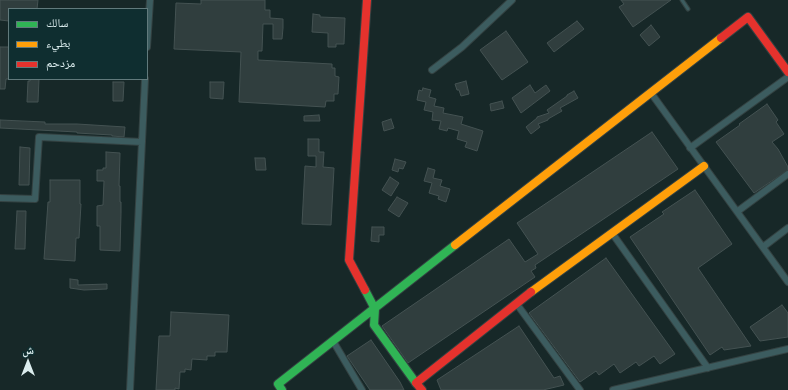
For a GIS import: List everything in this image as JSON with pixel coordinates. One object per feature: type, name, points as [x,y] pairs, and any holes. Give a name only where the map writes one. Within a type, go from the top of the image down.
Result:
[{"type":"street","points":[[148,31],[150,0]]},
{"type":"street","points":[[367,0],[349,260],[375,309],[374,325],[422,390]]},
{"type":"street","points":[[432,70],[462,47],[512,0]]},
{"type":"street","points":[[282,390],[278,384],[748,17],[788,72]]},
{"type":"street","points":[[690,148],[788,77]]},
{"type":"street","points":[[130,390],[145,80]]},
{"type":"street","points":[[651,93],[788,282]]},
{"type":"street","points":[[0,198],[35,200],[39,137],[142,142]]},
{"type":"street","points":[[416,382],[516,303],[704,166]]},
{"type":"street","points":[[738,211],[788,174]]},
{"type":"street","points":[[763,247],[788,228]]},
{"type":"street","points":[[612,233],[708,368]]},
{"type":"street","points":[[516,303],[580,390]]},
{"type":"street","points":[[334,341],[362,390]]},
{"type":"street","points":[[613,390],[788,349]]},
{"type":"lane","points":[[682,0],[688,9]]},
{"type":"building","points":[[0,0],[38,0],[37,8],[8,8],[8,21],[0,20]]},
{"type":"building","points":[[201,0],[265,0],[265,10],[270,10],[270,18],[283,19],[282,39],[273,39],[273,24],[263,24],[262,51],[258,51],[258,60],[332,64],[332,68],[335,68],[335,76],[339,77],[338,94],[334,94],[334,101],[326,101],[325,107],[239,102],[241,52],[174,49],[176,3],[201,4]]},
{"type":"building","points":[[621,0],[671,0],[633,27],[619,7],[624,4]]},
{"type":"building","points":[[313,14],[320,15],[320,17],[345,18],[344,44],[336,44],[336,47],[328,47],[328,33],[312,32]]},
{"type":"building","points":[[577,21],[584,29],[554,52],[547,43]]},
{"type":"building","points":[[651,25],[660,37],[649,46],[640,35]]},
{"type":"building","points":[[506,31],[528,62],[502,80],[480,50]]},
{"type":"building","points":[[0,47],[8,47],[8,79],[6,79],[5,89],[0,89]]},
{"type":"building","points":[[39,80],[38,102],[27,102],[28,81]]},
{"type":"building","points":[[466,81],[469,94],[461,96],[455,84]]},
{"type":"building","points":[[113,82],[124,82],[123,101],[113,101]]},
{"type":"building","points":[[210,82],[224,82],[223,99],[210,98]]},
{"type":"building","points":[[530,85],[535,93],[546,85],[550,91],[521,113],[512,98]]},
{"type":"building","points":[[423,88],[431,90],[429,97],[436,99],[434,106],[444,108],[443,113],[463,117],[461,124],[483,131],[477,151],[465,147],[467,142],[457,139],[459,131],[448,128],[447,131],[439,129],[441,121],[432,120],[433,112],[424,110],[426,102],[417,100],[419,90],[422,91]]},
{"type":"building","points":[[574,91],[578,98],[560,108],[562,111],[548,120],[538,124],[540,127],[531,134],[526,127],[537,117],[549,113],[547,110]]},
{"type":"building","points":[[502,101],[504,108],[491,111],[490,104]]},
{"type":"building","points":[[767,104],[778,120],[776,122],[784,134],[772,142],[778,149],[788,167],[788,170],[754,193],[716,142]]},
{"type":"building","points":[[319,115],[320,121],[304,121],[304,116]]},
{"type":"building","points":[[391,119],[394,128],[384,131],[382,122]]},
{"type":"building","points":[[0,120],[45,122],[45,124],[125,127],[124,137],[77,132],[0,128]]},
{"type":"building","points":[[652,132],[678,169],[535,265],[536,268],[531,271],[535,277],[408,363],[382,326],[509,239],[525,262],[538,254],[517,223]]},
{"type":"building","points":[[308,139],[319,139],[319,152],[324,152],[323,167],[334,168],[331,225],[302,224],[305,166],[316,167],[316,156],[308,156]]},
{"type":"building","points":[[20,147],[30,148],[29,185],[19,185]]},
{"type":"building","points":[[106,152],[120,153],[120,251],[100,250],[100,226],[97,226],[97,206],[103,205],[104,181],[97,181],[97,170],[103,170],[103,168],[106,168]]},
{"type":"building","points":[[255,158],[265,158],[266,170],[256,170]]},
{"type":"building","points":[[395,159],[406,162],[403,169],[399,168],[398,172],[392,170]]},
{"type":"building","points":[[428,168],[435,170],[433,178],[442,180],[440,186],[450,189],[446,202],[438,199],[439,196],[429,193],[432,183],[424,181]]},
{"type":"building","points":[[390,177],[399,183],[391,196],[382,190]]},
{"type":"building","points":[[50,180],[80,180],[81,204],[79,238],[76,238],[75,261],[44,259],[48,202],[50,202]]},
{"type":"building","points":[[695,190],[732,244],[698,268],[751,346],[724,350],[722,347],[710,355],[630,237],[664,214],[662,212]]},
{"type":"building","points":[[397,197],[408,203],[399,217],[388,210]]},
{"type":"building","points":[[17,211],[26,211],[25,249],[15,249]]},
{"type":"building","points":[[372,227],[384,227],[384,235],[379,235],[379,242],[371,241]]},
{"type":"building","points":[[606,258],[675,354],[660,364],[654,356],[639,366],[636,362],[620,373],[614,364],[599,375],[596,371],[580,382],[529,313]]},
{"type":"building","points":[[70,279],[78,280],[78,285],[107,284],[107,289],[84,290],[70,288]]},
{"type":"building","points":[[782,305],[788,313],[788,337],[760,341],[750,327]]},
{"type":"building","points":[[171,312],[229,315],[227,352],[215,352],[215,356],[207,356],[207,360],[192,359],[191,370],[185,369],[185,372],[180,372],[179,389],[156,390],[159,336],[170,336]]},
{"type":"building","points":[[519,326],[554,378],[560,376],[564,385],[543,390],[441,390],[437,380]]},
{"type":"building","points":[[371,340],[404,390],[370,390],[347,356]]},
{"type":"traffic: fast","points":[[282,390],[278,384],[455,245]]},
{"type":"traffic: fast","points":[[365,290],[375,309],[374,325],[416,383]]},
{"type":"traffic: slow","points":[[455,245],[721,38]]},
{"type":"traffic: slow","points":[[531,292],[704,166]]},
{"type":"traffic: jam","points":[[365,290],[349,260],[367,0]]},
{"type":"traffic: jam","points":[[721,38],[748,17],[788,72]]},
{"type":"traffic: jam","points":[[422,390],[416,383],[531,292]]}]
